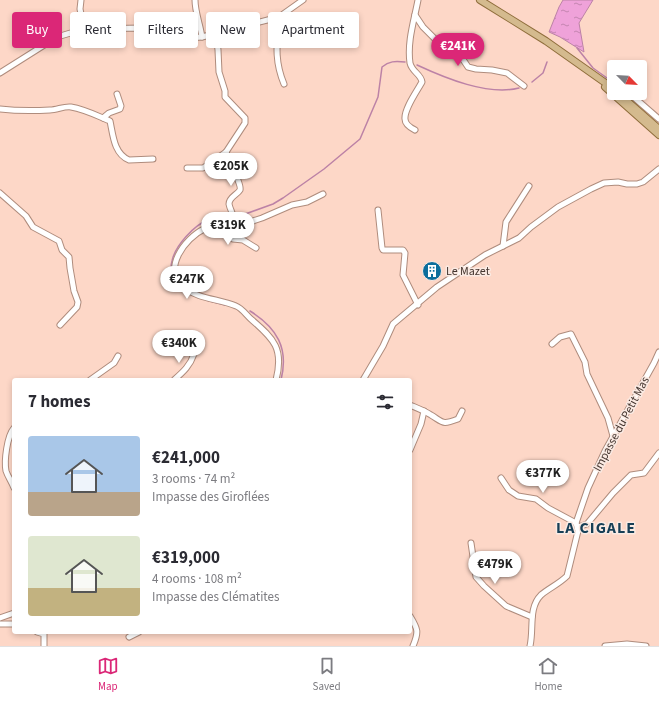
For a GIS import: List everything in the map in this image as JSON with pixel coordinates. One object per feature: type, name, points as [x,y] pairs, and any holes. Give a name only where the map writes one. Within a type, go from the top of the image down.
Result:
[{"type":"main road","points":[[480,0],[552,46],[607,85]]},
{"type":"main road","points":[[592,74],[659,135]]},
{"type":"main road","points":[[626,100],[659,129]]},
{"type":"street","points":[[80,0],[81,12]]},
{"type":"street","points":[[195,0],[195,7],[202,37]]},
{"type":"street","points":[[287,12],[303,0]]},
{"type":"street","points":[[415,130],[406,123],[405,119],[408,107],[422,82],[421,78],[413,70],[410,63],[410,42],[418,0]]},
{"type":"street","points":[[415,15],[436,40],[458,52],[468,67],[492,70],[507,74],[524,86]]},
{"type":"street","points":[[126,28],[143,28],[171,37],[188,38],[206,36]]},
{"type":"street","points":[[0,73],[57,37],[70,33]]},
{"type":"street","points":[[187,168],[203,168],[226,152],[246,123],[245,118],[224,97],[225,91],[219,72],[218,48]]},
{"type":"street","points":[[277,48],[276,57],[279,72],[284,84]]},
{"type":"street","points":[[103,118],[109,113],[120,109],[122,106],[117,94]]},
{"type":"street","points":[[637,100],[659,119]]},
{"type":"street","points":[[0,109],[15,111],[71,107],[110,121],[115,144],[125,159],[153,159]]},
{"type":"street","points":[[226,152],[240,186],[239,190],[230,199],[229,204],[233,217],[244,224],[292,205],[306,202],[323,194]]},
{"type":"street","points":[[364,378],[383,346],[393,324],[437,288],[485,255],[519,238],[558,207],[591,189],[604,183],[618,182],[637,184],[643,182],[659,169]]},
{"type":"street","points":[[503,246],[506,222],[530,186]]},
{"type":"street","points":[[0,194],[26,216],[33,227],[59,240],[61,251],[69,257],[74,291],[78,302],[77,307],[60,325]]},
{"type":"street","points":[[378,210],[382,248],[383,250],[403,250],[405,253],[403,275],[418,304]]},
{"type":"street","points":[[233,217],[203,229],[184,245],[177,258],[175,268],[176,275],[178,281],[183,287],[197,295],[238,306],[273,341],[278,355],[279,369],[277,378]]},
{"type":"street","points":[[225,221],[230,236],[233,239],[243,240],[256,248]]},
{"type":"street","points":[[552,344],[560,337],[571,334],[576,341],[585,362],[587,374],[608,418],[613,436]]},
{"type":"street","name":"Impasse du Petit Mas","points":[[530,646],[532,636],[532,618],[536,603],[541,595],[567,576],[578,531],[577,525],[588,488],[605,451],[659,352]]},
{"type":"street","points":[[176,378],[187,368],[192,361],[194,354]]},
{"type":"street","points":[[93,378],[114,363],[118,356]]},
{"type":"street","points":[[412,406],[432,415],[438,421],[445,422],[458,419],[462,411]]},
{"type":"street","points":[[412,445],[421,424],[424,411]]},
{"type":"street","points":[[12,432],[9,437],[7,449],[7,472],[12,483]]},
{"type":"street","points":[[501,478],[509,490],[518,496],[536,499],[577,525],[587,524],[613,493],[631,475],[644,473],[659,453]]},
{"type":"street","points":[[471,543],[476,577],[506,606],[532,618]]},
{"type":"street","points":[[0,618],[12,613]]},
{"type":"street","points":[[7,616],[12,623]]},
{"type":"street","points":[[0,618],[7,623],[12,623]]},
{"type":"street","points":[[412,619],[418,630],[413,646]]},
{"type":"street","points":[[0,624],[12,623]]},
{"type":"street","points":[[44,634],[44,646]]},
{"type":"street","points":[[129,637],[135,634]]},
{"type":"street","points":[[605,646],[627,644],[646,646]]},
{"type":"water","points":[[563,0],[593,0],[579,23],[584,52],[549,32]]},
{"type":"waterway","points":[[577,48],[593,68],[607,78]]},
{"type":"waterway","points":[[237,217],[273,204],[283,198],[324,169],[360,139],[378,97],[382,67],[392,62],[405,62]]},
{"type":"waterway","points":[[532,82],[543,73],[547,62]]},
{"type":"waterway","points":[[417,65],[453,80],[480,88],[494,90],[519,88]]},
{"type":"waterway","points":[[176,282],[172,275],[171,266],[177,249],[191,231],[208,220]]},
{"type":"waterway","points":[[206,300],[225,305]]},
{"type":"waterway","points":[[250,311],[267,324],[279,340],[283,358],[281,378]]},
{"type":"place","name":"Le Mazet","points":[[432,271]]},
{"type":"district","name":"LA CIGALE","points":[[596,527]]}]
